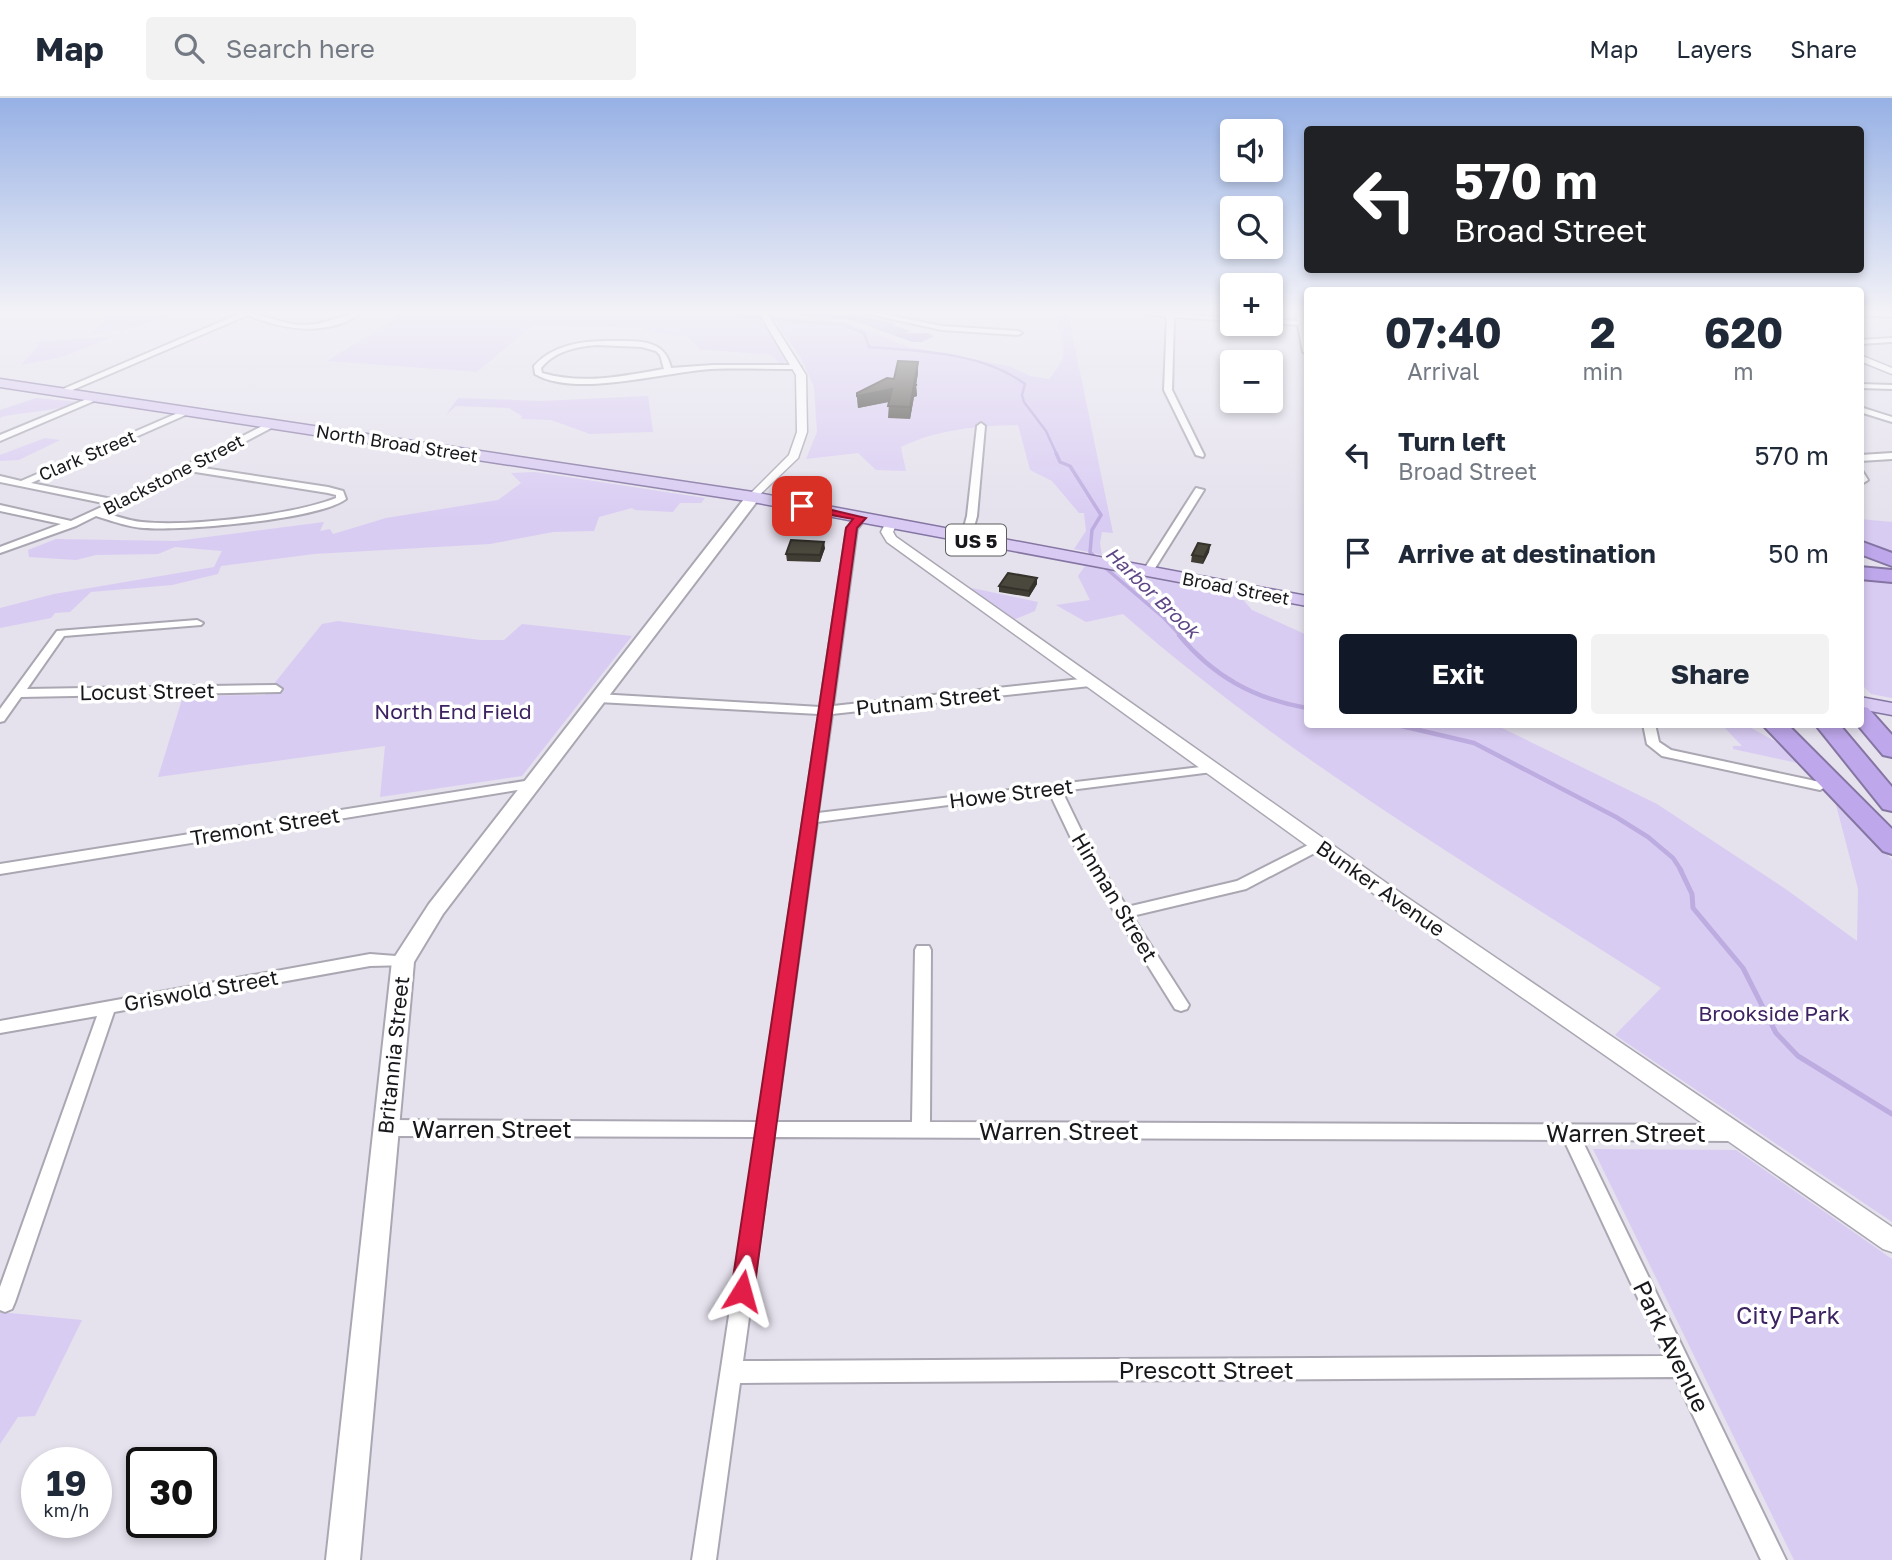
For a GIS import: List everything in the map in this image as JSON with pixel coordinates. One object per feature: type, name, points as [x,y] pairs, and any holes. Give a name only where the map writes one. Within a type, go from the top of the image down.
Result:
[{"type":"highway","points":[[1864,549],[1892,560]]},
{"type":"highway","points":[[1864,573],[1892,576]]},
{"type":"highway","points":[[1864,718],[1892,750]]},
{"type":"highway","points":[[1777,728],[1892,845]]},
{"type":"highway","points":[[1829,728],[1892,803]]},
{"type":"main road","name":"North Broad Street","points":[[0,383],[753,497]]},
{"type":"main road","name":"Broad Street","points":[[753,497],[1304,600]]},
{"type":"main road","name":"Britannia Street","points":[[343,1560],[384,1128],[403,961],[436,909],[753,497]]},
{"type":"main road","points":[[1864,704],[1892,709]]},
{"type":"street","points":[[60,392],[86,381]]},
{"type":"street","points":[[753,497],[789,462],[800,444],[801,381]]},
{"type":"street","points":[[1168,381],[1168,390],[1200,455]]},
{"type":"street","points":[[1864,386],[1892,387]]},
{"type":"street","points":[[0,438],[97,398]]},
{"type":"street","points":[[1864,410],[1892,420]]},
{"type":"street","name":"Clark Street","points":[[25,482],[187,411]]},
{"type":"street","name":"Blackstone Street","points":[[0,550],[74,524],[272,424]]},
{"type":"street","points":[[966,538],[972,516],[982,439],[981,426]]},
{"type":"street","points":[[1864,458],[1892,456]]},
{"type":"street","points":[[96,513],[142,525],[198,524],[295,511],[330,504],[341,497],[340,493],[328,490],[188,468]]},
{"type":"street","points":[[0,478],[118,503]]},
{"type":"street","points":[[1148,571],[1199,490]]},
{"type":"street","points":[[0,508],[74,524]]},
{"type":"street","points":[[704,1560],[852,528],[861,518]]},
{"type":"street","name":"Bunker Avenue","points":[[891,523],[887,532],[891,539],[1090,682],[1319,845],[1892,1241]]},
{"type":"street","points":[[0,718],[61,633],[197,623]]},
{"type":"street","name":"Putnam Street","points":[[598,698],[825,711],[1090,682]]},
{"type":"street","name":"Locust Street","points":[[19,693],[276,690]]},
{"type":"street","points":[[1650,728],[1653,744],[1667,753],[1820,786]]},
{"type":"street","name":"Howe Street","points":[[810,818],[1212,768]]},
{"type":"street","name":"Tremont Street","points":[[0,869],[531,784]]},
{"type":"street","name":"Hinman Street","points":[[1054,788],[1086,855],[1181,1005]]},
{"type":"street","points":[[1123,913],[1241,885],[1319,845]]},
{"type":"street","points":[[921,1130],[923,950]]},
{"type":"street","name":"Griswold Street","points":[[0,1027],[370,960],[403,961]]},
{"type":"street","points":[[5,1301],[108,1007]]},
{"type":"street","name":"Warren Street","points":[[384,1128],[1734,1133]]},
{"type":"street","name":"Park Avenue","points":[[1569,1132],[1774,1560]]},
{"type":"street","name":"Prescott Street","points":[[731,1372],[1681,1366]]},
{"type":"green space","points":[[811,381],[1082,381],[1113,533],[1102,532],[1102,555],[1074,549],[1086,531],[1084,513],[1079,513],[1052,481],[1030,470],[1018,425],[958,430],[915,441],[901,447],[906,471],[876,470],[858,453],[806,459],[817,432]]},
{"type":"green space","points":[[648,396],[653,432],[590,434],[551,420],[521,419],[522,416],[509,408],[456,406],[446,415],[458,398],[542,401]]},
{"type":"green space","points":[[36,398],[80,402],[0,419],[0,410]]},
{"type":"green space","points":[[45,438],[60,440],[19,460],[0,461],[0,455]]},
{"type":"green space","points":[[535,472],[705,498],[701,503],[680,503],[673,512],[632,508],[599,517],[594,531],[553,532],[490,544],[314,554],[221,566],[218,574],[172,585],[91,592],[70,612],[55,613],[51,618],[0,628],[0,608],[54,594],[214,567],[222,551],[175,547],[158,554],[96,555],[76,560],[29,557],[28,550],[56,539],[176,541],[324,522],[320,531],[330,529],[333,534],[386,518],[498,500],[521,483],[511,473]]},
{"type":"green space","points":[[1864,519],[1892,522],[1892,555],[1864,543]]},
{"type":"green space","name":"Brookside Park","points":[[1085,566],[1239,595],[1252,610],[1304,634],[1304,728],[1502,728],[1657,804],[1787,890],[1857,941],[1858,889],[1835,801],[1854,816],[1892,860],[1892,1222],[1615,1035],[1661,988],[1317,765],[1186,667],[1123,614],[1086,622],[1056,605],[1090,600],[1078,576]]},
{"type":"green space","points":[[1864,577],[1892,580],[1892,698],[1871,694],[1864,687]]},
{"type":"green space","points":[[967,587],[1038,602],[1035,611],[1013,620]]},
{"type":"green space","name":"North End Field","points":[[338,621],[480,640],[504,640],[522,624],[632,636],[522,776],[380,797],[385,746],[158,777],[183,696],[265,695],[322,624]]},
{"type":"green space","points":[[1725,728],[1751,728],[1782,745],[1802,764],[1733,749],[1733,746],[1742,746]]},
{"type":"green space","name":"City Park","points":[[1593,1149],[1736,1150],[1892,1259],[1892,1560],[1794,1560]]},
{"type":"green space","points":[[0,1312],[82,1320],[35,1416],[18,1417],[0,1444]]},
{"type":"building","points":[[881,381],[915,381],[917,385],[914,385],[910,407],[888,406],[892,389],[857,396],[857,393]]},
{"type":"building","points":[[791,540],[824,542],[820,555],[786,554]]},
{"type":"building","points":[[1198,543],[1210,545],[1204,557],[1192,555]]},
{"type":"building","points":[[1008,573],[1037,578],[1029,591],[999,586]]},
{"type":"waterway","name":"Harbor Brook","points":[[1021,381],[1025,384],[1022,395],[1024,402],[1046,431],[1057,455]]},
{"type":"waterway","name":"Harbor Brook","points":[[1056,453],[1060,462],[1070,466],[1101,515],[1092,530],[1090,552],[1097,559]]},
{"type":"waterway","name":"Harbor Brook","points":[[1102,565],[1181,636]]},
{"type":"waterway","name":"Harbor Brook","points":[[1179,635],[1192,650],[1236,684],[1269,699],[1304,707]]},
{"type":"waterway","name":"Harbor Brook","points":[[1410,728],[1474,743],[1616,817],[1648,837],[1673,858],[1681,870]]},
{"type":"waterway","name":"Harbor Brook","points":[[1680,869],[1692,894],[1693,908],[1743,968],[1776,1033],[1798,1056],[1892,1114]]},
{"type":"route","points":[[742,1291],[852,528],[861,518],[802,506]]}]
